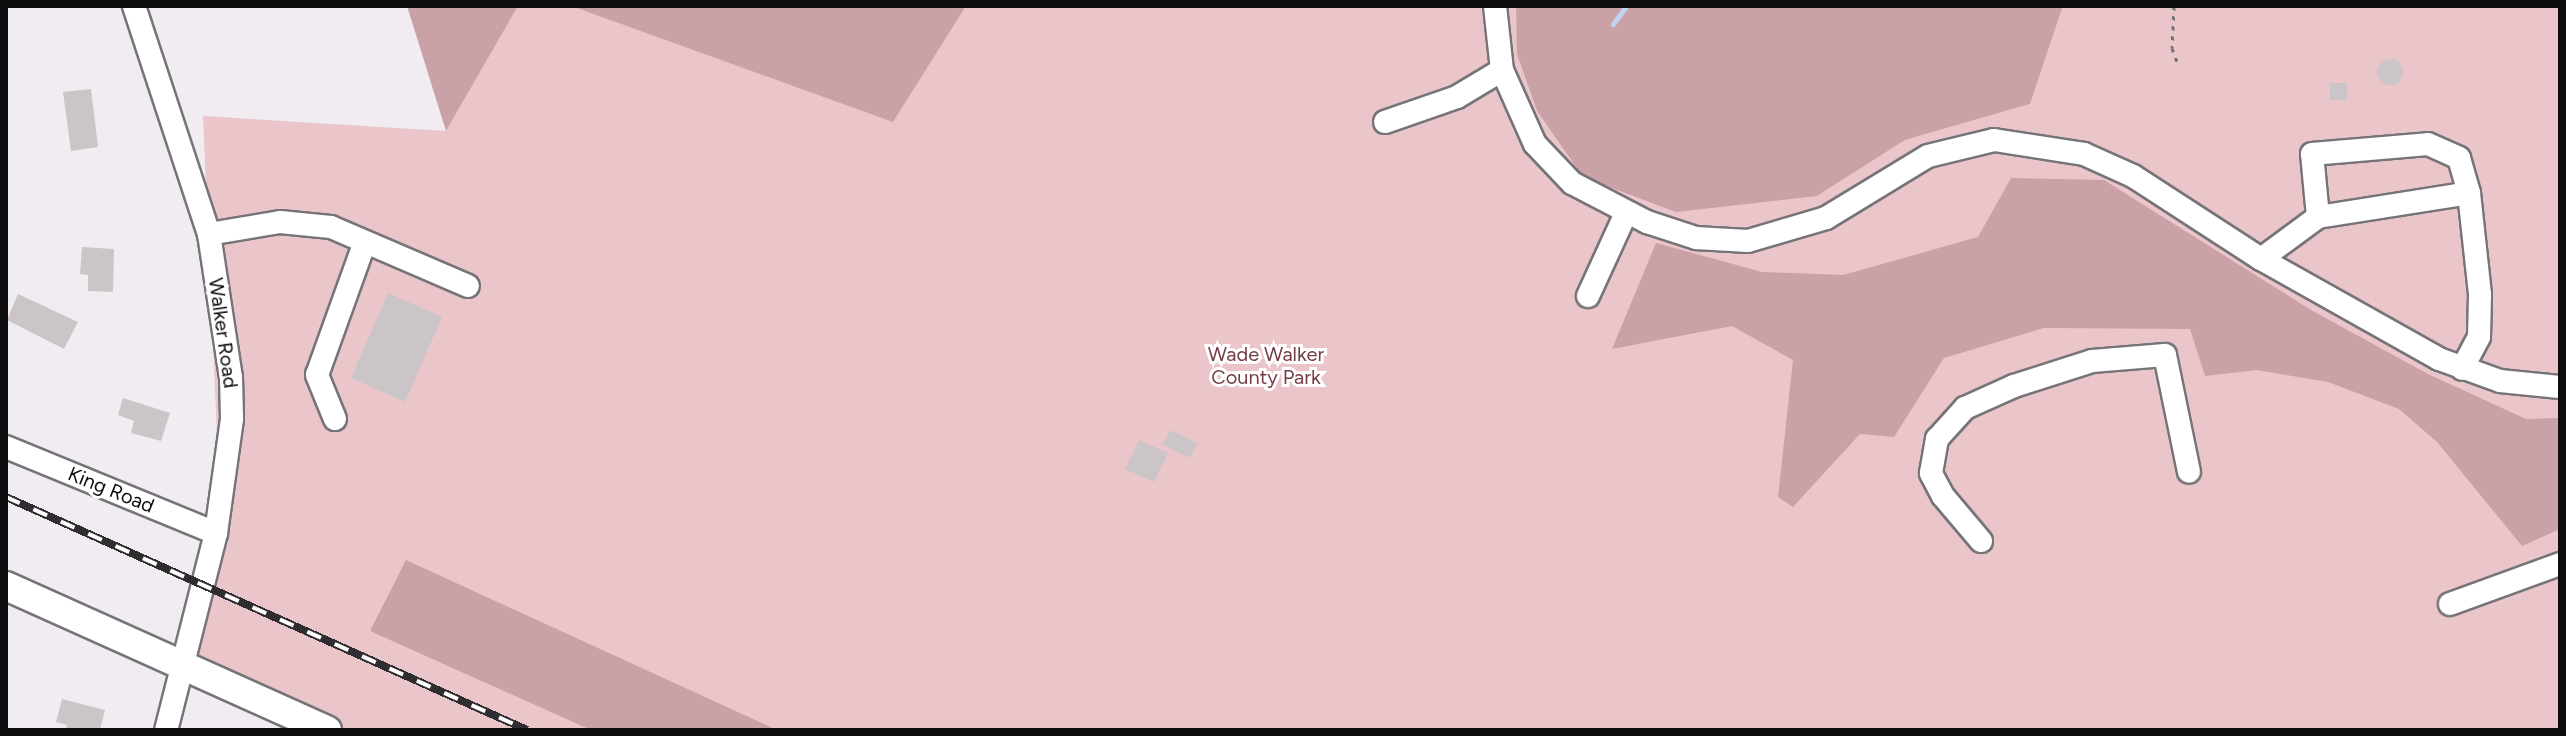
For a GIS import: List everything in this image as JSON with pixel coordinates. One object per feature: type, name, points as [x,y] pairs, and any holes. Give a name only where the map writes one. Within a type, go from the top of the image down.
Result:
[{"type":"main road","points":[[6,586],[327,730]]},
{"type":"street","name":"Walker Road","points":[[134,6],[209,234],[226,334],[232,419],[216,533],[166,730]]},
{"type":"street","points":[[1495,6],[1502,70],[1521,121],[1552,165],[1572,183],[1626,213],[1696,238],[1775,237],[1826,218],[1928,156],[1994,140],[2084,154],[2133,176],[2261,259],[2462,369],[2500,381],[2560,387]]},
{"type":"street","points":[[1385,122],[1457,97],[1502,70]]},
{"type":"street","points":[[2318,217],[2312,154],[2428,144],[2459,158],[2469,193],[2480,294],[2479,337],[2462,369]]},
{"type":"street","points":[[2261,259],[2318,217],[2469,193]]},
{"type":"street","points":[[1588,296],[1626,213]]},
{"type":"street","points":[[209,234],[280,222],[331,227],[468,286]]},
{"type":"street","points":[[335,419],[317,375],[365,242]]},
{"type":"street","points":[[1981,541],[1943,496],[1931,473],[1937,439],[1965,408],[2092,361],[2165,355],[2189,472]]},
{"type":"street","name":"King Road","points":[[6,447],[216,533]]},
{"type":"street","points":[[2450,604],[2560,564]]},
{"type":"path","points":[[2174,6],[2172,48],[2177,62]]},
{"type":"green space","name":"Wade Walker County Park","points":[[518,6],[571,6],[893,121],[966,6],[1516,6],[1518,54],[1537,111],[1583,176],[1817,196],[1905,140],[2030,104],[2063,6],[2560,6],[2560,730],[337,730],[179,664],[220,505],[203,116],[446,131]]},
{"type":"shaded area","points":[[407,6],[518,6],[446,131]]},
{"type":"shaded area","points":[[571,6],[966,6],[893,122]]},
{"type":"shaded area","points":[[1516,6],[2063,6],[2030,104],[1905,140],[1817,196],[1676,212],[1583,177],[1537,111],[1517,54]]},
{"type":"shaded area","points":[[2011,178],[2104,180],[2311,310],[2428,374],[2526,419],[2560,418],[2560,529],[2522,546],[2437,442],[2399,409],[2328,382],[2257,370],[2205,376],[2190,329],[2044,328],[1944,358],[1894,437],[1860,434],[1793,507],[1778,497],[1793,360],[1732,326],[1612,349],[1656,243],[1762,272],[1843,275],[1978,237]]},
{"type":"shaded area","points":[[406,560],[777,730],[591,730],[370,631]]},
{"type":"building","points":[[2390,59],[2399,63],[2403,72],[2399,81],[2390,85],[2381,81],[2377,72],[2381,63]]},
{"type":"building","points":[[2330,83],[2347,83],[2347,100],[2330,100]]},
{"type":"building","points":[[91,89],[98,147],[71,151],[63,92]]},
{"type":"building","points":[[82,247],[114,249],[113,292],[88,291],[88,275],[80,274]]},
{"type":"building","points":[[388,293],[442,317],[405,402],[351,378]]},
{"type":"building","points":[[18,294],[78,322],[64,349],[7,320]]},
{"type":"building","points":[[123,398],[170,413],[161,441],[131,433],[134,421],[118,415]]},
{"type":"building","points":[[1170,430],[1197,443],[1190,458],[1163,445]]},
{"type":"building","points":[[1139,440],[1168,453],[1154,482],[1125,469]]},
{"type":"building","points":[[62,699],[105,710],[100,730],[66,730],[67,725],[56,722]]},
{"type":"waterway","points":[[1613,24],[1626,6]]},
{"type":"railway","points":[[6,497],[527,730]]}]
